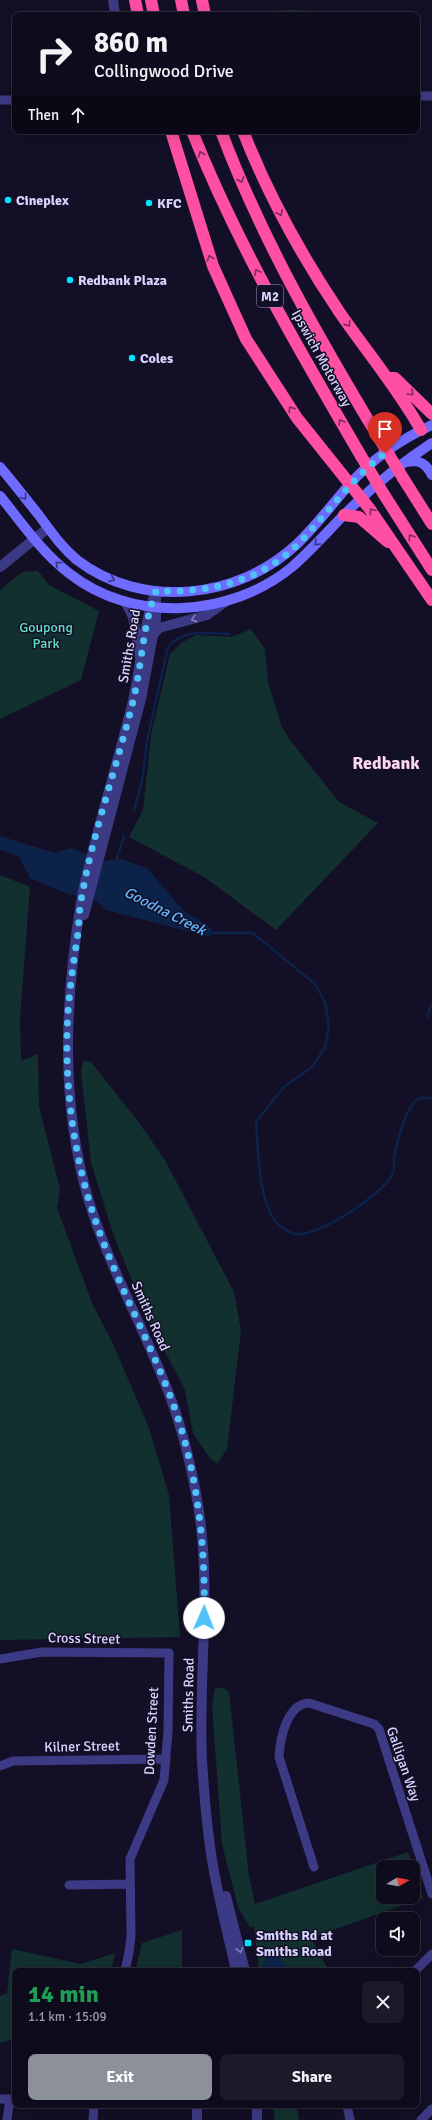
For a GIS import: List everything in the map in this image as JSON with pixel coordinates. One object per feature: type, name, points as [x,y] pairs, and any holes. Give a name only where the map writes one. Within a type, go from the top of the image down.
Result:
[{"type":"highway","points":[[135,0],[137,12]]},
{"type":"highway","points":[[151,0],[153,12]]},
{"type":"highway","points":[[181,0],[183,12]]},
{"type":"highway","points":[[202,0],[204,12]]},
{"type":"highway","points":[[172,134],[213,266],[237,320],[280,393],[362,498],[398,548],[432,600]]},
{"type":"highway","name":"Ipswich Motorway","points":[[193,134],[224,205],[259,275],[361,456],[432,570]]},
{"type":"highway","name":"Ipswich Motorway","points":[[222,134],[245,190],[283,271],[307,316],[380,440],[432,524]]},
{"type":"highway","points":[[244,134],[262,178],[305,259],[353,331],[388,378],[421,430]]},
{"type":"highway","points":[[388,378],[395,378],[432,414]]},
{"type":"highway","points":[[344,515],[359,517],[386,541],[398,548]]},
{"type":"main road","points":[[0,466],[64,548],[90,568],[122,583],[156,591],[179,592],[208,589],[237,581],[264,569],[298,544],[350,484],[385,453],[421,430],[432,425]]},
{"type":"main road","points":[[0,496],[35,539],[70,575],[85,585],[125,601],[154,607],[196,607],[228,600],[266,584],[292,566],[362,498],[407,462],[431,446],[421,430]]},
{"type":"main road","points":[[407,462],[417,461],[424,463],[432,474]]},
{"type":"street","points":[[113,0],[115,12]]},
{"type":"street","points":[[420,96],[432,96]]},
{"type":"street","points":[[0,100],[12,100]]},
{"type":"street","points":[[0,568],[48,528]]},
{"type":"street","name":"Smiths Road","points":[[97,851],[141,699],[153,635],[156,591]]},
{"type":"street","points":[[153,635],[159,628],[207,615],[228,600]]},
{"type":"street","points":[[125,601],[133,617],[141,664]]},
{"type":"street","name":"Smiths Road","points":[[154,607],[132,708],[78,932],[68,1014],[67,1050],[70,1098],[77,1146],[88,1195],[100,1234],[171,1400],[190,1465],[198,1509],[203,1554],[204,1604],[201,1706],[202,1762],[212,1858],[235,1968]]},
{"type":"street","name":"Cross Street","points":[[0,1659],[42,1652],[169,1654]]},
{"type":"street","name":"Dowden Street","points":[[125,1968],[131,1936],[130,1859],[164,1780],[168,1731],[169,1654]]},
{"type":"street","name":"Galligan Way","points":[[314,1867],[279,1757],[280,1747],[293,1710],[302,1703],[309,1703],[374,1724],[379,1729],[432,1894]]},
{"type":"street","name":"Kilner Street","points":[[0,1766],[14,1761],[166,1759]]},
{"type":"street","name":"Smiths Road","points":[[209,1832],[244,1968]]},
{"type":"street","points":[[69,1885],[130,1884]]},
{"type":"street","points":[[418,1968],[432,1954]]},
{"type":"street","points":[[0,2099],[12,2099]]},
{"type":"street","points":[[8,2120],[12,2103]]},
{"type":"street","points":[[93,2120],[94,2108]]},
{"type":"street","points":[[197,2108],[197,2120]]},
{"type":"street","points":[[257,2108],[257,2120]]},
{"type":"street","points":[[263,2108],[263,2120]]},
{"type":"street","points":[[348,2108],[350,2120]]},
{"type":"street","points":[[422,2120],[432,2109]]},
{"type":"green space","points":[[292,10],[335,12],[255,12]]},
{"type":"green space","name":"Goupong Park","points":[[38,571],[49,585],[99,611],[81,680],[0,719],[0,590],[22,572]]},
{"type":"green space","points":[[251,629],[265,649],[268,682],[281,725],[290,740],[339,802],[378,823],[276,930],[204,877],[129,837],[143,810],[151,735],[170,654],[181,643],[196,635],[232,637]]},
{"type":"green space","points":[[0,875],[30,887],[20,1018],[21,1061],[38,1054],[39,1107],[60,1189],[57,1208],[92,1303],[113,1344],[149,1428],[169,1495],[180,1637],[0,1640]]},
{"type":"green space","points":[[83,1061],[91,1062],[137,1120],[165,1160],[234,1292],[241,1331],[227,1449],[217,1464],[209,1457],[193,1433],[185,1390],[147,1317],[113,1234],[91,1162],[81,1072]]},
{"type":"green space","points":[[215,1688],[224,1688],[229,1692],[249,1876],[255,1904],[376,1863],[376,1904],[406,1904],[384,1912],[376,1912],[376,1915],[311,1938],[327,1968],[259,1968],[254,1927],[250,1927],[238,1907],[222,1844],[212,1705]]},
{"type":"green space","points":[[408,1852],[411,1860],[384,1860]]},
{"type":"green space","points":[[420,1889],[423,1898],[420,1899]]},
{"type":"green space","points":[[182,1930],[182,1968],[136,1968],[142,1943]]},
{"type":"green space","points":[[12,1949],[81,1964],[115,1953],[112,1968],[12,1968],[12,2040],[0,2043],[0,1996],[7,1993]]},
{"type":"green space","points":[[273,2108],[297,2108],[299,2120],[275,2120]]},
{"type":"water","points":[[0,836],[55,853],[70,848],[106,861],[121,859],[147,868],[183,910],[212,929],[210,937],[106,910],[97,901],[68,894],[30,878],[19,857],[0,850]]},
{"type":"water","points":[[274,1956],[280,1958],[287,1968],[265,1968],[263,1964],[266,1957]]},
{"type":"waterway","points":[[134,810],[142,782],[147,741],[168,647],[181,637],[196,633],[229,634]]},
{"type":"waterway","points":[[116,861],[124,836]]},
{"type":"waterway","name":"Goodna Creek","points":[[209,933],[253,933],[315,984],[325,1002],[329,1026],[325,1047],[313,1066],[284,1087],[256,1122],[259,1164],[264,1197],[269,1211],[276,1222],[285,1229],[296,1234],[319,1229],[334,1222],[378,1192],[388,1182],[394,1171],[394,1158],[397,1144],[402,1125],[410,1108],[420,1098],[432,1098]]},
{"type":"waterway","points":[[427,1017],[432,1005]]},
{"type":"place","name":"Cineplex","points":[[8,200]]},
{"type":"place","name":"KFC","points":[[149,203]]},
{"type":"place","name":"Redbank Plaza","points":[[70,280]]},
{"type":"place","name":"Coles","points":[[132,358]]},
{"type":"place","name":"Smiths Rd at Smiths Road","points":[[248,1943]]},
{"type":"district","name":"Redbank","points":[[386,763]]},
{"type":"route","points":[[204,1618],[203,1554],[198,1509],[182,1432],[153,1356],[100,1234],[88,1195],[77,1146],[70,1098],[67,1050],[68,1014],[72,969],[81,901],[93,849],[132,705],[141,664],[150,606],[156,591],[194,591],[223,586],[264,569],[298,544],[350,484],[371,463],[385,453]]}]
